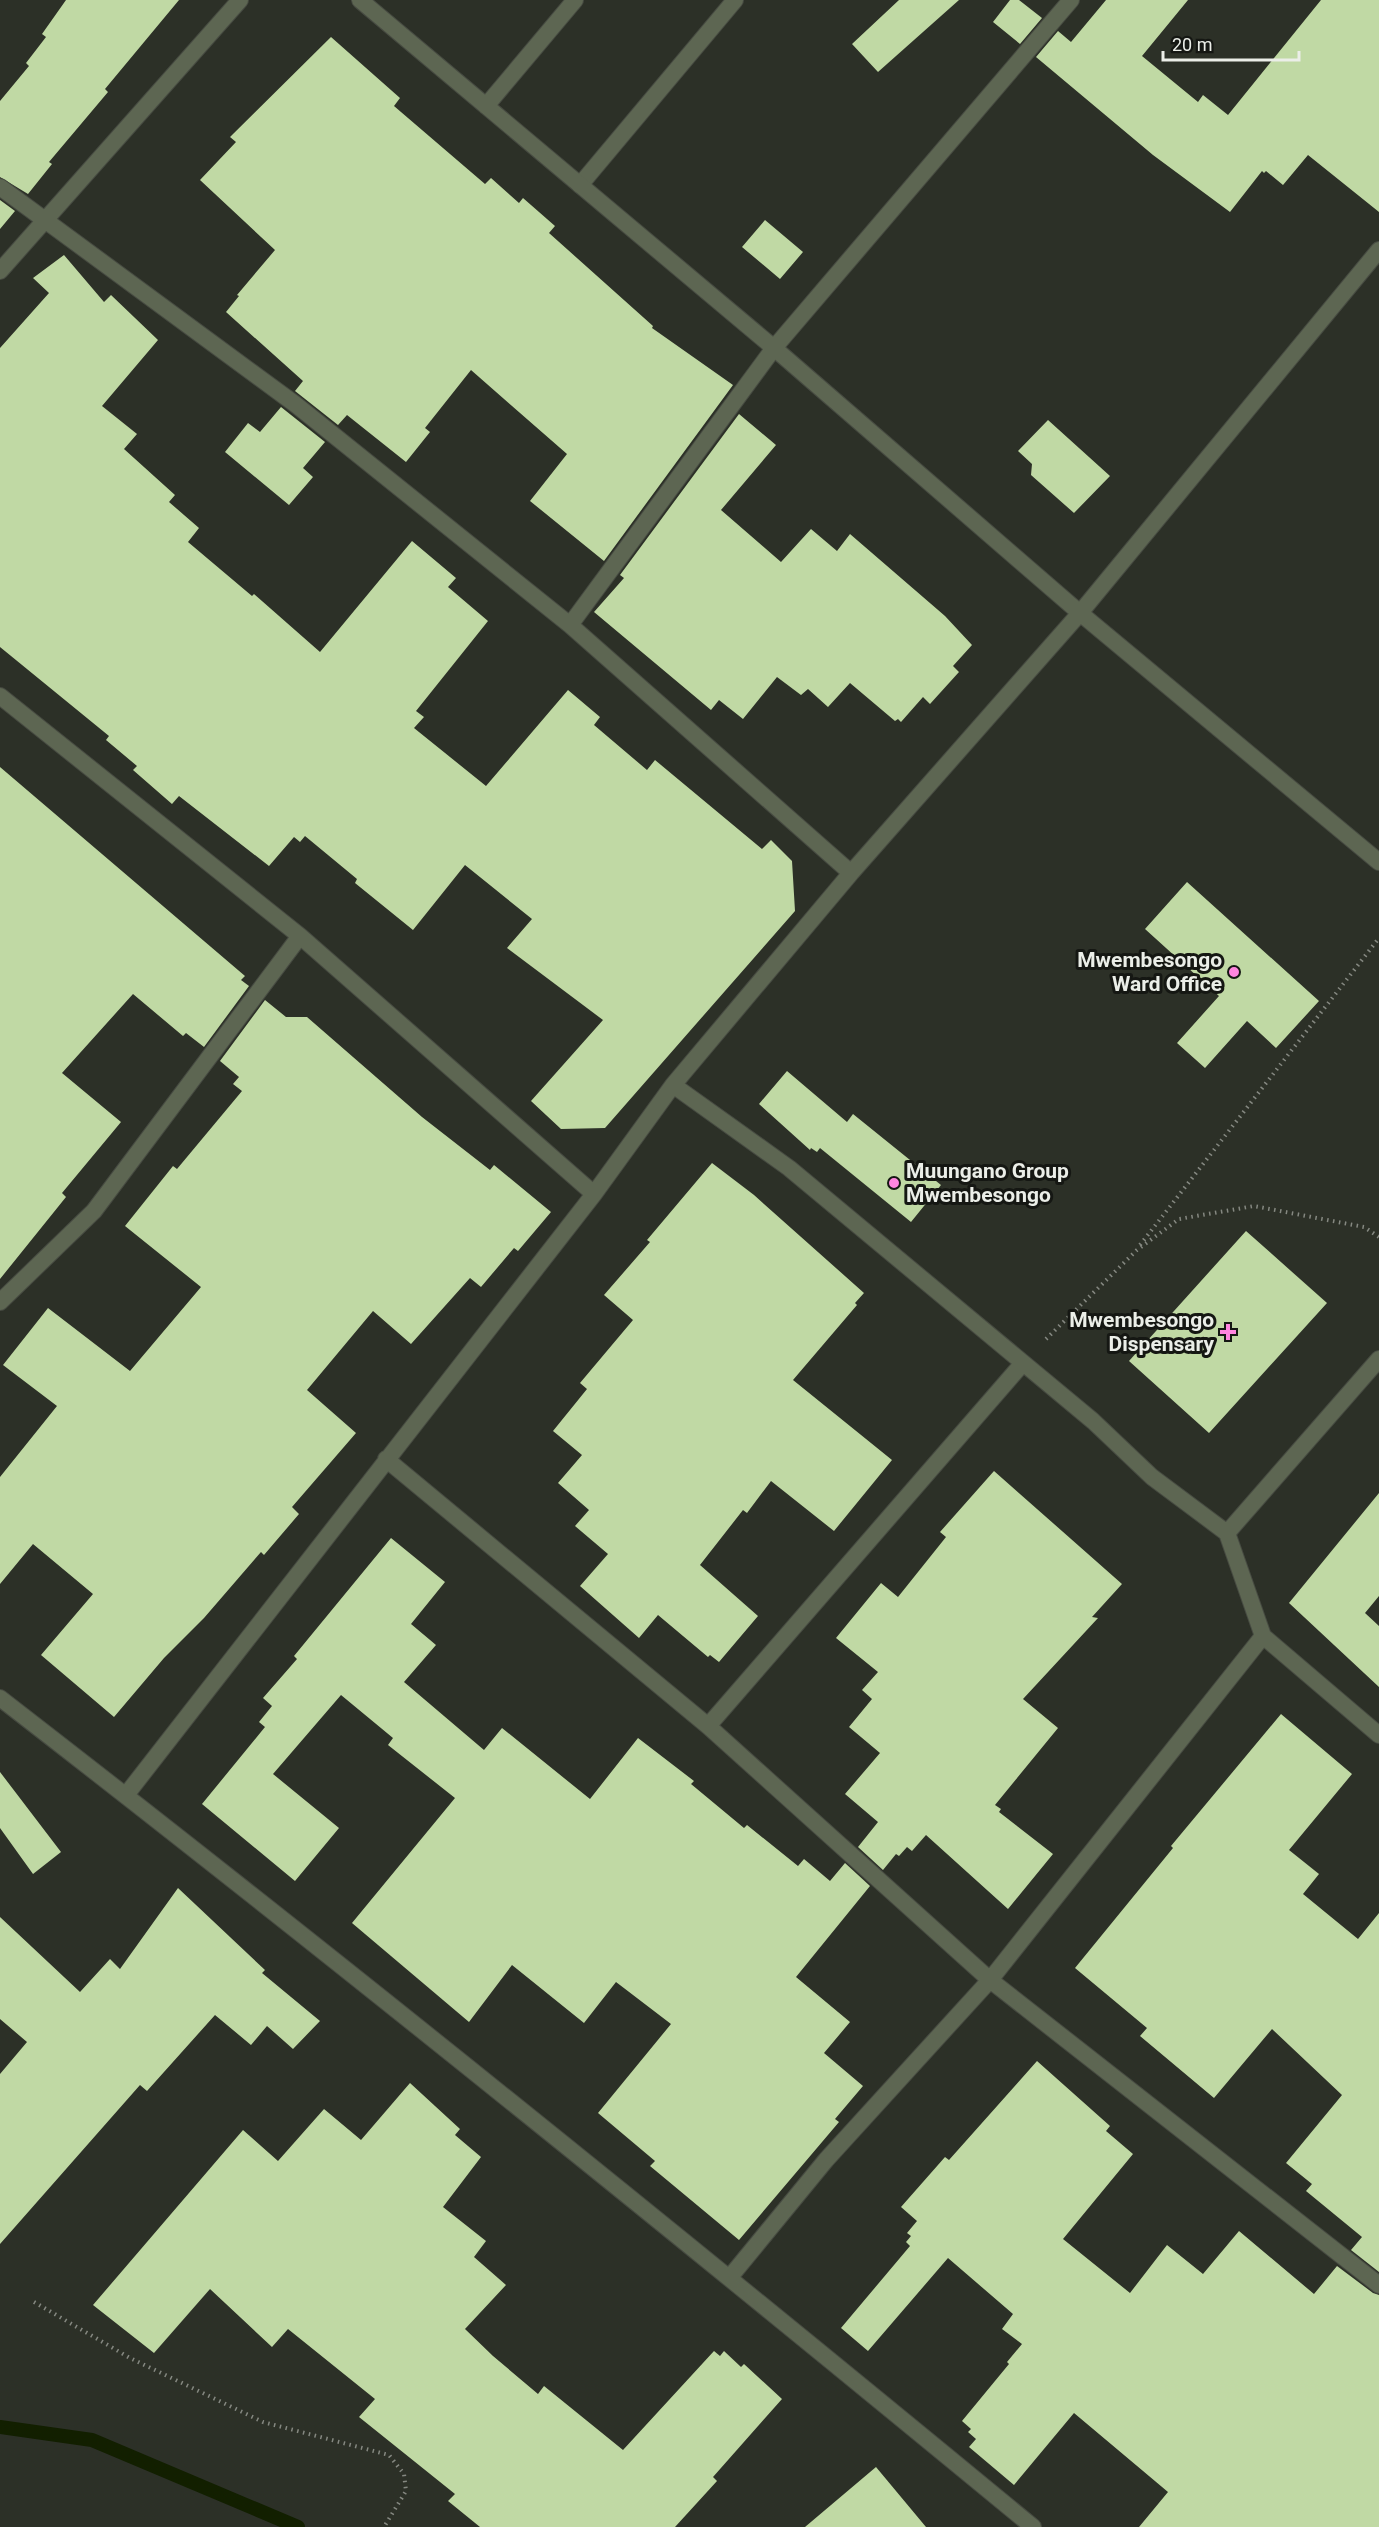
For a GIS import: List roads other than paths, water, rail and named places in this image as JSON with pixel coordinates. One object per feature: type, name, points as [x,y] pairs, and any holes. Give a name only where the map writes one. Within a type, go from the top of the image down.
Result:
[{"type":"street","points":[[0,271],[240,0]]},
{"type":"street","points":[[360,0],[774,348],[1080,613],[1379,862]]},
{"type":"street","points":[[486,106],[575,0]]},
{"type":"street","points":[[580,185],[735,0]]},
{"type":"street","points":[[570,625],[774,348],[1071,0]]},
{"type":"street","points":[[0,187],[295,404],[570,625],[850,873]]},
{"type":"street","points":[[126,1795],[594,1194],[673,1085],[850,873],[1080,613],[1379,250]]},
{"type":"street","points":[[0,696],[300,936],[594,1194]]},
{"type":"street","points":[[0,1302],[94,1211],[300,936]]},
{"type":"street","points":[[673,1085],[789,1168],[1093,1421],[1152,1477],[1227,1533],[1263,1636],[1379,1735]]},
{"type":"street","points":[[1227,1533],[1379,1359]]},
{"type":"street","points":[[708,1726],[1023,1363]]},
{"type":"street","points":[[386,1459],[708,1726],[990,1980],[1379,2285]]},
{"type":"street","points":[[730,2277],[826,2160],[990,1980],[1263,1636]]},
{"type":"street","points":[[0,1698],[126,1795],[730,2277],[1033,2527]]},
{"type":"waterway","points":[[0,2427],[92,2440],[298,2527]]},
{"type":"place","name":"Mwembesongo Ward Office","points":[[1234,972]]},
{"type":"place","name":"Muungano Group Mwembesongo","points":[[894,1183]]},
{"type":"place","name":"Mwembesongo Dispensary","points":[[1228,1332]]}]
